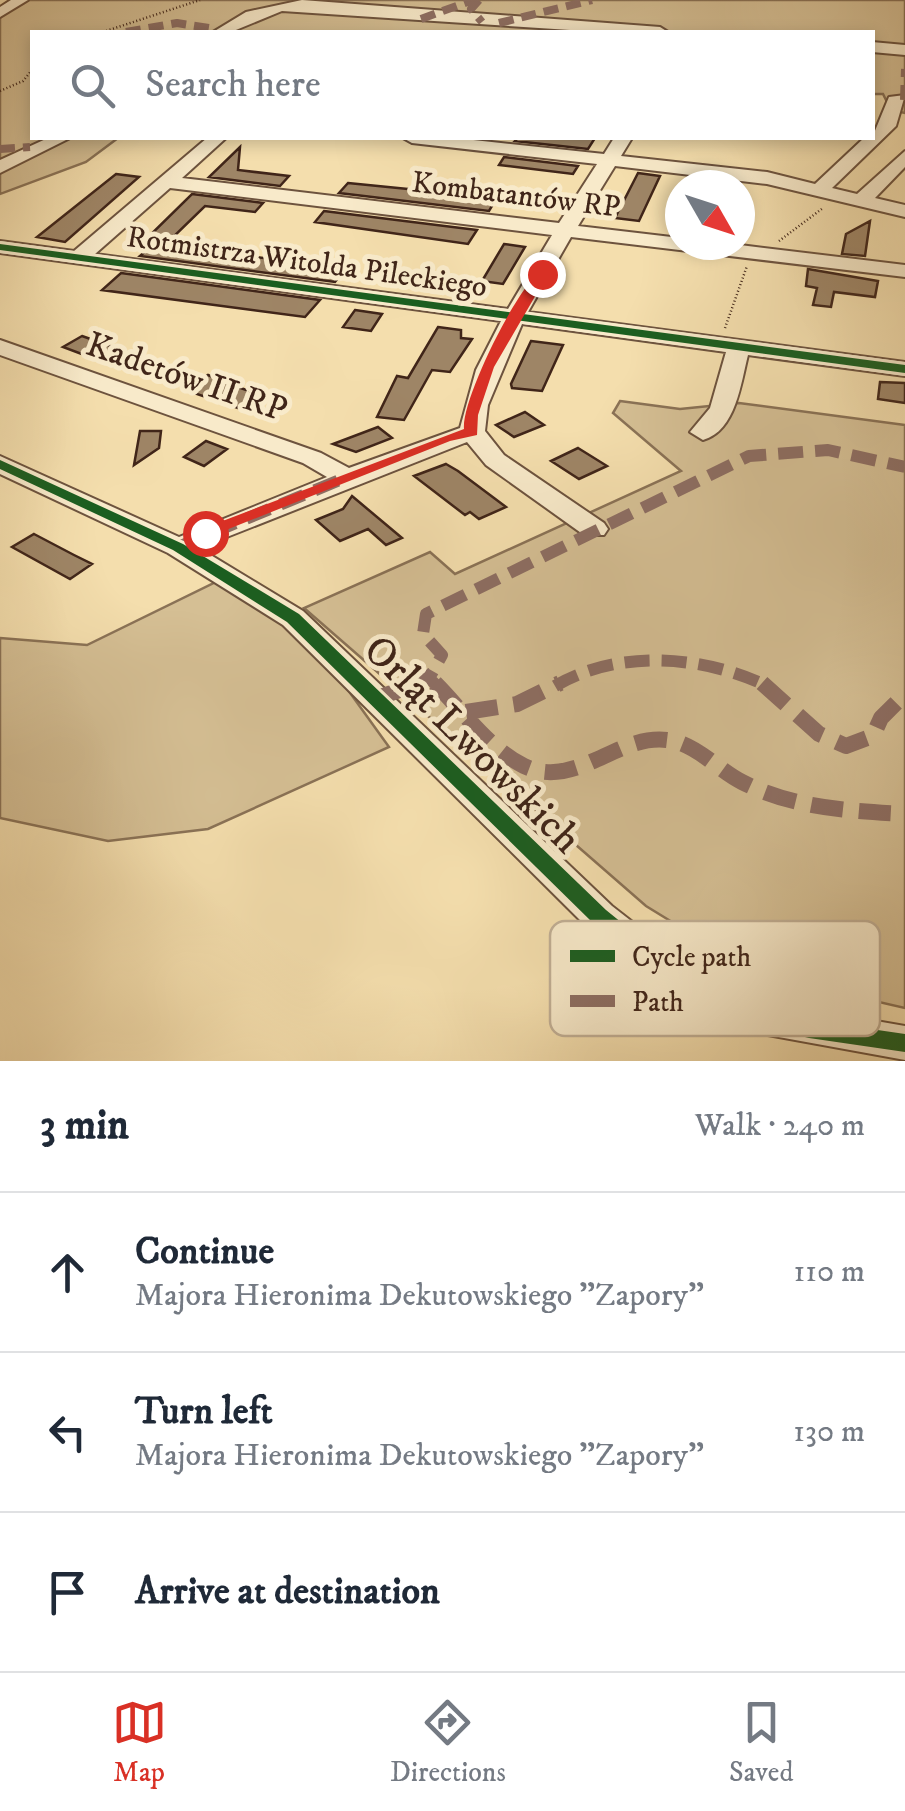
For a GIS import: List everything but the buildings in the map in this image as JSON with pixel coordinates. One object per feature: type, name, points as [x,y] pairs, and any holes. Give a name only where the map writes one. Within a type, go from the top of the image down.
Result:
[{"type":"street","points":[[0,13],[21,0]]},
{"type":"street","points":[[225,30],[279,6],[303,0]]},
{"type":"street","points":[[279,6],[631,30]]},
{"type":"street","points":[[875,47],[905,50]]},
{"type":"street","points":[[875,136],[890,122],[896,100],[905,100]]},
{"type":"street","points":[[0,167],[57,140]]},
{"type":"street","points":[[78,258],[215,140]]},
{"type":"street","points":[[446,140],[821,188],[905,211]]},
{"type":"street","points":[[594,530],[495,460],[472,432],[476,394],[516,316],[622,140]]},
{"type":"street","points":[[821,188],[871,140]]},
{"type":"street","points":[[864,198],[905,156]]},
{"type":"street","name":"Kombatantów RP","points":[[166,182],[665,242]]},
{"type":"street","name":"Rotmistrza Witolda Pileckiego","points":[[0,247],[905,369]]},
{"type":"street","points":[[755,252],[905,271]]},
{"type":"street","points":[[704,432],[722,409],[729,345]]},
{"type":"street","name":"Kadetów II RP","points":[[0,348],[312,458],[348,477]]},
{"type":"street","points":[[178,547],[348,477],[472,432]]},
{"type":"street","name":"Orląt Lwowskich","points":[[0,464],[178,547],[276,605],[320,640],[605,921]]},
{"type":"street","name":"Orląt Lwowskich","points":[[871,1036],[905,1042]]},
{"type":"path","points":[[109,30],[200,0]]},
{"type":"path","points":[[0,91],[23,81],[30,72]]},
{"type":"path","points":[[729,345],[760,253],[843,193]]},
{"type":"shaded area","points":[[27,0],[905,0],[905,113],[891,110],[883,94],[875,94],[875,30],[30,30],[30,140],[115,140],[86,162],[0,194],[0,16]]},
{"type":"shaded area","points":[[620,401],[680,409],[739,403],[905,425],[905,1008],[880,1002],[880,921],[670,921],[646,906],[304,608],[430,552],[455,574],[681,471],[613,413]]},
{"type":"shaded area","points":[[218,581],[317,647],[389,747],[208,829],[108,841],[0,818],[0,638],[87,645]]},
{"type":"marked path","points":[[421,19],[473,0]]},
{"type":"marked path","points":[[479,0],[471,9],[482,22]]},
{"type":"marked path","points":[[499,23],[592,0]]},
{"type":"marked path","points":[[137,30],[177,23],[215,29]]},
{"type":"marked path","points":[[904,100],[905,69]]},
{"type":"marked path","points":[[0,149],[30,147]]},
{"type":"marked path","points":[[378,698],[417,684],[438,665],[442,655],[423,634],[426,614],[749,456],[828,450],[905,467]]},
{"type":"marked path","points":[[178,547],[347,477]]},
{"type":"marked path","points":[[466,712],[525,701],[581,672],[608,664],[672,662],[715,669],[768,686],[819,734],[846,746],[873,736],[881,718],[905,694]]},
{"type":"marked path","points":[[429,678],[514,759],[545,773],[565,772],[638,742],[657,739],[686,746],[742,782],[783,798],[822,807],[905,814]]},
{"type":"cycle path","points":[[0,247],[905,369]]},
{"type":"cycle path","points":[[0,464],[178,547],[293,618],[605,921]]},
{"type":"cycle path","points":[[857,1036],[905,1043]]},
{"type":"route","points":[[205,533],[446,438],[472,432],[470,415],[487,367],[542,274]]}]
